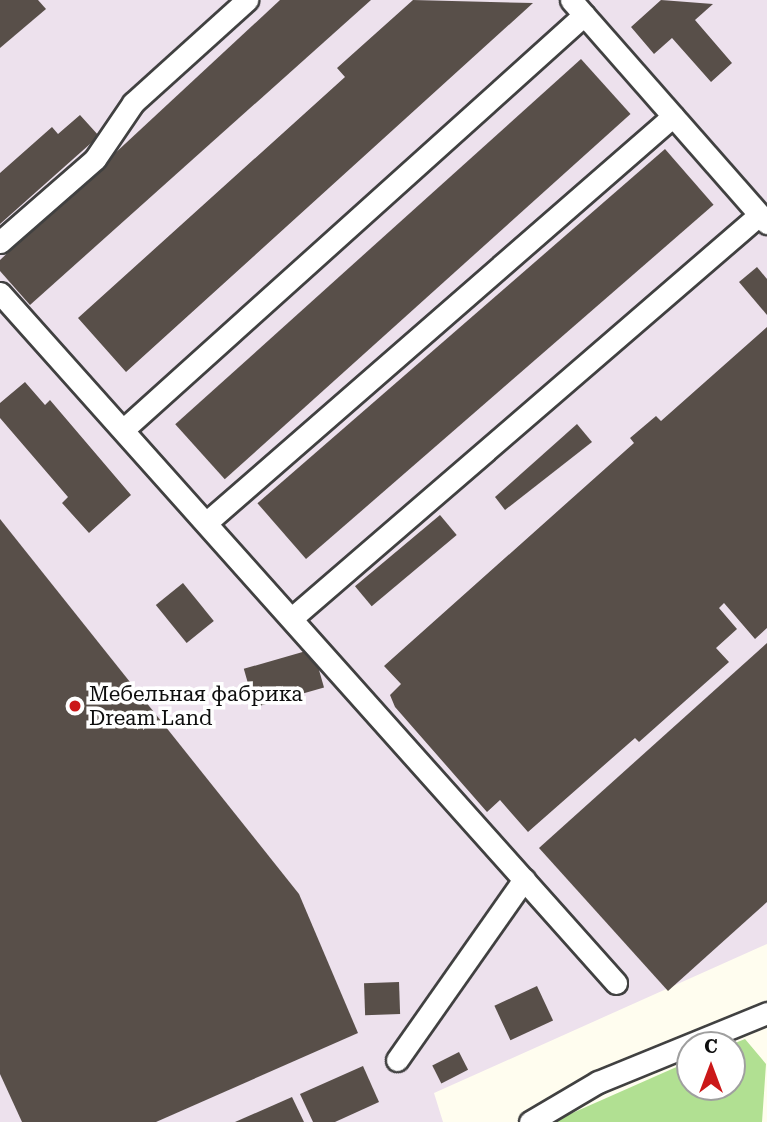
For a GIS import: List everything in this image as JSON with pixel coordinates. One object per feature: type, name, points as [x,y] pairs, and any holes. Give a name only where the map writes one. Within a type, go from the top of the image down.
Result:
[{"type":"street","points":[[0,242],[95,159],[133,103],[247,0]]},
{"type":"street","points":[[124,429],[578,7],[763,219],[292,618]]},
{"type":"street","points":[[207,522],[673,116]]},
{"type":"street","points":[[0,293],[616,983]]},
{"type":"street","points":[[397,1060],[524,879]]},
{"type":"street","points":[[530,1122],[598,1082],[767,1013]]},
{"type":"shaded area","points":[[0,0],[767,0],[767,944],[434,1093],[443,1122],[0,1122]]},
{"type":"green space","points":[[746,1040],[766,1064],[762,1122],[552,1122],[676,1067],[676,1101],[746,1101]]},
{"type":"building","points":[[0,0],[38,0],[46,9],[0,48]]},
{"type":"building","points":[[280,0],[371,0],[30,305],[0,271],[0,260]]},
{"type":"building","points":[[413,0],[533,3],[126,372],[78,318],[345,77],[337,68]]},
{"type":"building","points":[[661,0],[713,4],[695,20],[732,63],[711,82],[672,38],[654,54],[631,27]]},
{"type":"building","points":[[581,59],[631,114],[225,479],[175,424]]},
{"type":"building","points":[[80,115],[99,136],[0,224],[0,173],[52,127],[58,134]]},
{"type":"building","points":[[665,149],[714,205],[306,559],[257,503]]},
{"type":"building","points":[[757,267],[767,279],[767,315],[739,282]]},
{"type":"building","points":[[767,327],[767,628],[755,639],[724,603],[719,608],[737,629],[716,648],[729,662],[639,742],[635,738],[528,832],[500,800],[487,812],[395,707],[390,695],[401,684],[384,666],[634,443],[630,438],[656,416],[661,421]]},
{"type":"building","points":[[25,382],[45,405],[50,400],[131,495],[89,533],[62,503],[68,497],[0,418],[0,403]]},
{"type":"building","points":[[577,424],[592,442],[505,510],[495,497]]},
{"type":"building","points":[[440,515],[457,535],[372,606],[355,586]]},
{"type":"building","name":"Мебельная фабрика Dream Land","points":[[0,519],[299,894],[358,1033],[156,1122],[22,1122],[0,1074]]},
{"type":"building","points":[[183,583],[214,621],[187,643],[156,605]]},
{"type":"building","points":[[767,643],[767,902],[668,991],[539,848]]},
{"type":"building","points":[[313,649],[324,687],[255,707],[244,669]]},
{"type":"building","points":[[399,982],[400,1014],[365,1015],[364,983]]},
{"type":"building","points":[[537,986],[553,1020],[510,1040],[494,1006]]},
{"type":"building","points":[[459,1052],[468,1070],[441,1083],[432,1066]]},
{"type":"building","points":[[363,1066],[379,1102],[335,1122],[313,1122],[300,1094]]},
{"type":"building","points":[[292,1097],[304,1122],[235,1122]]},
{"type":"place","name":"Мебельная фабрика Dream Land","points":[[75,706]]}]
